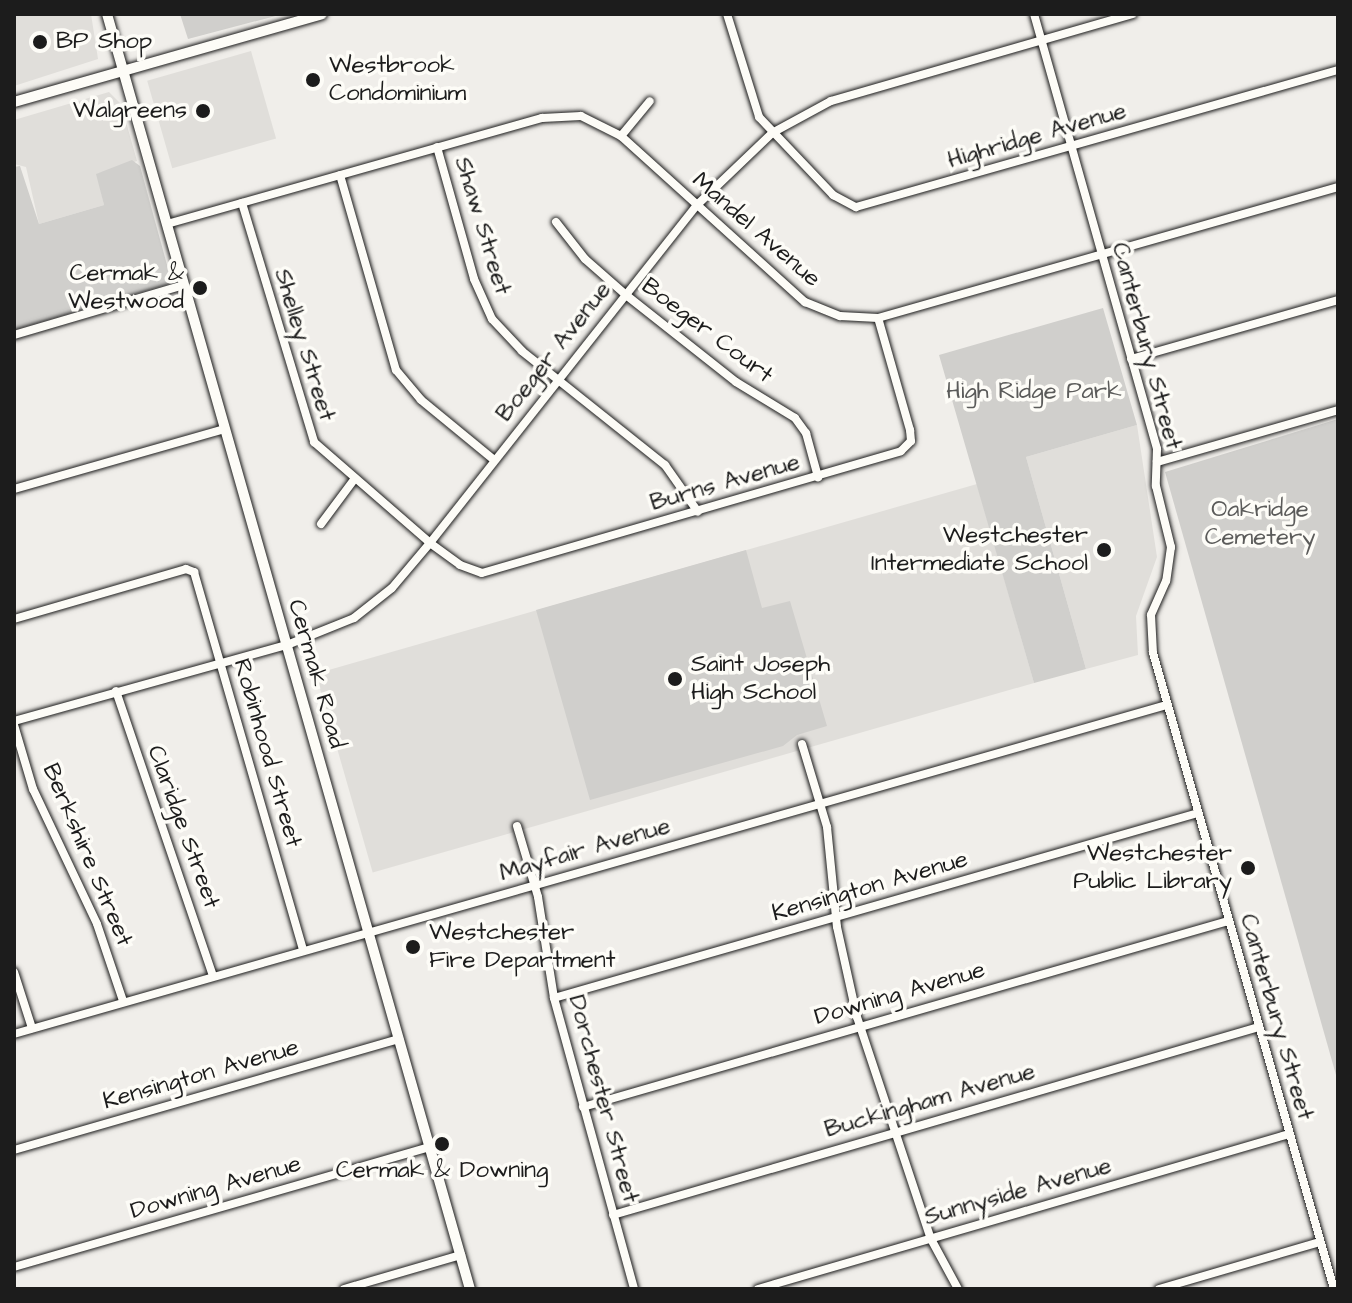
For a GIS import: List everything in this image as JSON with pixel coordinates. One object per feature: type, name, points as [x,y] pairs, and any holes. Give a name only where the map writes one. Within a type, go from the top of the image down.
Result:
[{"type":"main road","name":"Cermak Road","points":[[107,14],[470,1289]]},
{"type":"main road","points":[[14,102],[322,14]]},
{"type":"street","name":"Highridge Avenue","points":[[727,14],[756,112],[772,133],[833,195],[856,207],[1338,70]]},
{"type":"street","name":"Canterbury Street","points":[[1034,14],[1157,462],[1156,486],[1171,558],[1150,635],[1167,705],[1334,1289]]},
{"type":"street","name":"Boeger Avenue","points":[[14,723],[220,661],[287,645],[340,626],[368,609],[430,543],[697,205],[772,133],[831,101],[1133,14]]},
{"type":"street","points":[[621,136],[650,101]]},
{"type":"street","name":"Mandel Avenue","points":[[167,224],[554,116],[595,120],[621,136],[805,302],[840,316],[878,318],[1338,187]]},
{"type":"street","name":"Shaw Street","points":[[437,147],[484,306],[510,341],[665,465],[698,512]]},
{"type":"street","points":[[340,175],[396,370],[421,400],[494,460]]},
{"type":"street","name":"Shelley Street","points":[[242,203],[308,432],[353,481],[430,543]]},
{"type":"street","name":"Boeger Court","points":[[556,222],[585,259],[626,295],[736,382],[795,418],[806,433],[818,477]]},
{"type":"street","points":[[14,335],[184,285]]},
{"type":"street","points":[[1131,359],[1338,300]]},
{"type":"street","name":"Burns Avenue","points":[[430,543],[460,565],[488,573],[891,455],[911,441],[878,318]]},
{"type":"street","points":[[1157,462],[1338,410]]},
{"type":"street","points":[[14,489],[225,429]]},
{"type":"street","points":[[321,524],[353,481]]},
{"type":"street","name":"Robinhood Street","points":[[14,619],[191,569],[303,949]]},
{"type":"street","name":"Claridge Street","points":[[116,691],[213,976]]},
{"type":"street","name":"Mayfair Avenue","points":[[14,1034],[303,949],[535,886],[1167,705]]},
{"type":"street","name":"Berkshire Street","points":[[14,723],[33,789],[97,924],[123,1001]]},
{"type":"street","points":[[802,744],[827,827],[836,918],[860,1026],[893,1133],[931,1239],[958,1289]]},
{"type":"street","name":"Kensington Avenue","points":[[554,998],[1198,813]]},
{"type":"street","name":"Dorchester Street","points":[[517,826],[535,886],[554,998],[634,1289]]},
{"type":"street","name":"Downing Avenue","points":[[583,1107],[1228,921]]},
{"type":"street","points":[[14,972],[32,1028]]},
{"type":"street","name":"Buckingham Avenue","points":[[613,1215],[1259,1027]]},
{"type":"street","name":"Kensington Avenue","points":[[14,1150],[399,1039]]},
{"type":"street","name":"Sunnyside Avenue","points":[[758,1289],[1289,1134]]},
{"type":"street","name":"Downing Avenue","points":[[14,1267],[430,1147]]},
{"type":"street","points":[[1159,1289],[1320,1242]]},
{"type":"street","points":[[344,1289],[461,1255]]},
{"type":"shaded area","points":[[14,14],[91,14],[98,59],[14,86]]},
{"type":"shaded area","points":[[251,51],[276,138],[172,168],[147,81]]},
{"type":"shaded area","points":[[109,92],[121,104],[137,161],[97,174],[104,205],[39,224],[26,167],[14,164],[14,120]]},
{"type":"shaded area","name":"Westchester Intermediate School","points":[[1137,425],[1157,557],[1136,616],[1138,655],[1086,669],[1026,457]]},
{"type":"shaded area","name":"Saint Joseph High School","points":[[977,484],[1034,683],[373,873],[316,674]]},
{"type":"green space","points":[[180,14],[283,14],[188,39]]},
{"type":"green space","points":[[132,160],[140,166],[172,283],[14,330],[14,167],[20,166],[39,224],[104,205],[96,174]]},
{"type":"green space","name":"High Ridge Park","points":[[1103,308],[1137,425],[1026,457],[1086,669],[1034,683],[939,355]]},
{"type":"green space","name":"Oakridge Cemetery","points":[[1338,419],[1338,1082],[1165,472]]},
{"type":"green space","points":[[746,550],[762,608],[790,601],[827,726],[797,735],[783,746],[590,800],[536,610]]},
{"type":"place","name":"BP Shop","points":[[40,42]]},
{"type":"place","name":"Westbrook Condominium","points":[[313,80]]},
{"type":"place","name":"Walgreens","points":[[203,111]]},
{"type":"place","name":"Cermak & Westwood","points":[[200,288]]},
{"type":"place","name":"Westchester Intermediate School","points":[[1104,550]]},
{"type":"place","name":"Saint Joseph High School","points":[[675,679]]},
{"type":"place","name":"Westchester Public Library","points":[[1248,868]]},
{"type":"place","name":"Westchester Fire Department","points":[[413,947]]},
{"type":"place","name":"Cermak & Downing","points":[[442,1144]]}]
